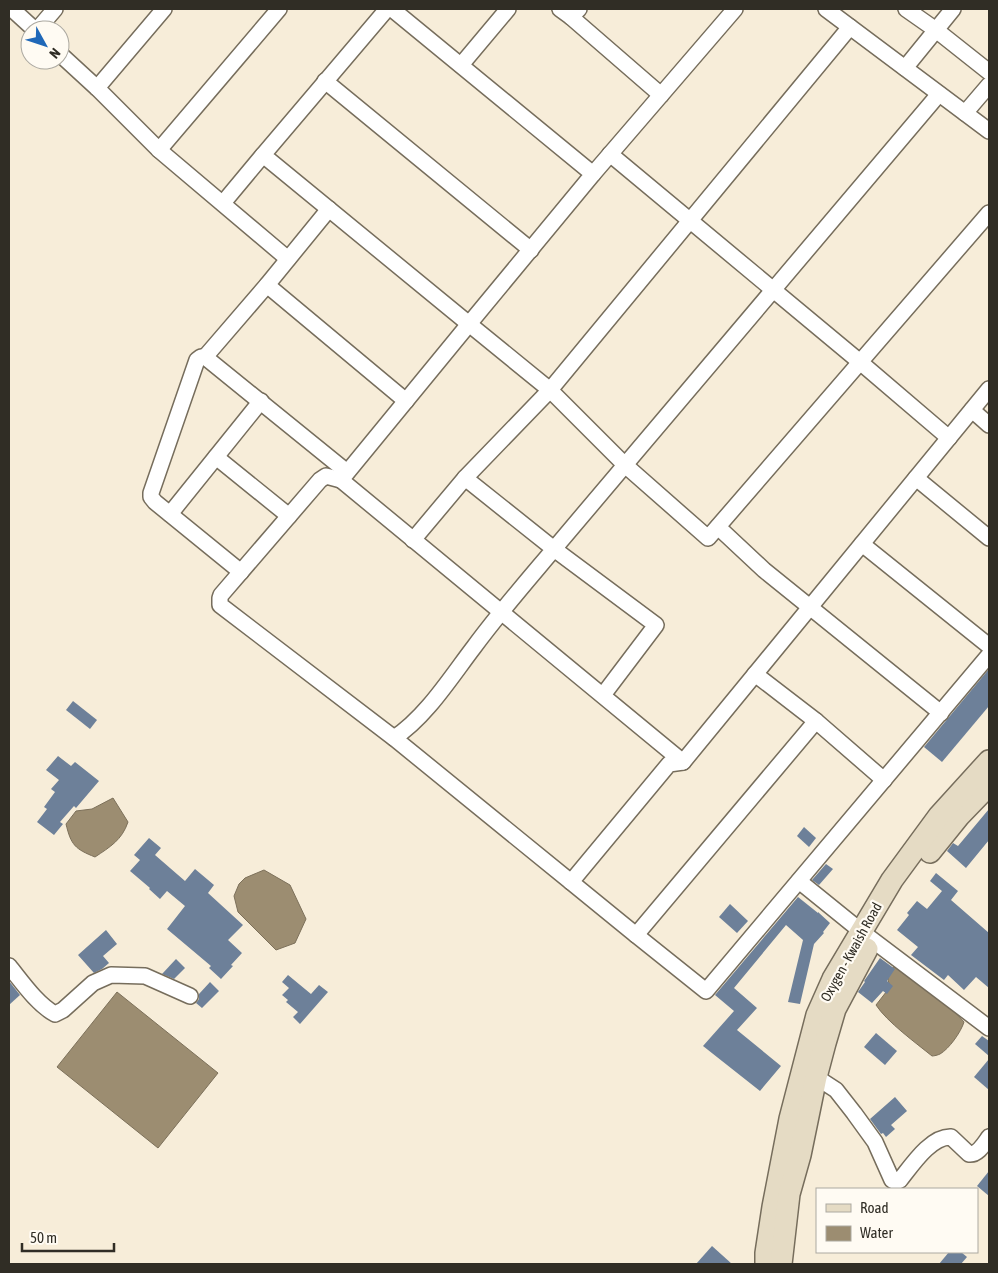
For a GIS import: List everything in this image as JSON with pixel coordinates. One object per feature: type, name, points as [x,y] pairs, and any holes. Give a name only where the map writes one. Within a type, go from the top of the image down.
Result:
[{"type":"main road","name":"Oxygen - Kwaish Road","points":[[781,1264],[789,1194],[800,1155],[816,1077],[835,1009],[892,880],[939,816],[989,761]]},
{"type":"main road","name":"Oxygen - Kwaish Road","points":[[766,1264],[773,1207],[790,1119],[817,1015],[833,979],[920,864],[959,816],[989,785]]},
{"type":"street","points":[[12,9],[25,20]]},
{"type":"street","points":[[45,20],[55,9]]},
{"type":"street","points":[[97,88],[164,9]]},
{"type":"street","points":[[159,150],[279,9]]},
{"type":"street","points":[[223,203],[386,9]]},
{"type":"street","points":[[392,9],[593,174]]},
{"type":"street","points":[[461,65],[508,9]]},
{"type":"street","points":[[344,476],[593,174],[735,9]]},
{"type":"street","points":[[906,9],[989,72]]},
{"type":"street","points":[[905,68],[954,9]]},
{"type":"street","points":[[570,12],[661,95]]},
{"type":"street","points":[[413,540],[465,478],[550,390],[691,220],[840,15],[905,68],[989,131]]},
{"type":"street","points":[[70,63],[159,150],[288,259]]},
{"type":"street","points":[[325,81],[530,250]]},
{"type":"street","points":[[965,113],[989,85]]},
{"type":"street","points":[[394,738],[417,719],[554,549],[939,94]]},
{"type":"street","points":[[610,154],[774,289],[949,438]]},
{"type":"street","points":[[263,155],[550,390],[625,465],[708,538],[989,212]]},
{"type":"street","points":[[241,572],[155,502],[151,497],[151,493],[197,360],[201,357],[206,357],[329,209]]},
{"type":"street","points":[[267,285],[406,401]]},
{"type":"street","points":[[206,357],[260,401],[413,540],[683,762]]},
{"type":"street","points":[[571,882],[668,764],[683,762],[989,389]]},
{"type":"street","points":[[170,514],[260,401]]},
{"type":"street","points":[[972,410],[989,425]]},
{"type":"street","points":[[216,457],[289,516]]},
{"type":"street","points":[[344,476],[326,476],[320,480],[221,595],[220,605],[394,738],[706,991],[989,654],[862,544]]},
{"type":"street","points":[[465,478],[554,549],[656,625],[603,696]]},
{"type":"street","points":[[916,478],[989,538]]},
{"type":"street","points":[[718,527],[764,570],[941,713]]},
{"type":"street","points":[[755,674],[816,721],[884,780]]},
{"type":"street","points":[[636,935],[816,721]]},
{"type":"street","points":[[799,881],[867,936],[989,1028]]},
{"type":"street","points":[[9,966],[49,1011],[55,1014],[63,1010],[93,983],[111,975],[145,976],[190,996]]},
{"type":"street","points":[[816,1077],[836,1090],[854,1113],[875,1142],[892,1180],[896,1182],[900,1180],[927,1148],[942,1138],[951,1138],[972,1155],[989,1138]]},
{"type":"water","points":[[113,798],[128,822],[122,834],[95,857],[78,849],[72,842],[66,824],[76,811],[92,809]]},
{"type":"water","points":[[264,870],[290,885],[306,919],[295,943],[276,950],[238,912],[234,896],[239,884],[245,878]]},
{"type":"water","points":[[897,964],[940,995],[964,1022],[954,1040],[940,1054],[932,1056],[894,1025],[876,1005],[890,987],[888,980],[889,971]]},
{"type":"water","points":[[117,992],[218,1073],[158,1148],[57,1067]]},
{"type":"building","points":[[989,669],[989,706],[942,762],[924,747]]},
{"type":"building","points":[[73,701],[97,720],[90,729],[66,710]]},
{"type":"building","points":[[58,756],[71,766],[75,762],[99,781],[76,808],[74,806],[60,822],[63,824],[54,835],[37,822],[47,809],[44,807],[55,792],[51,789],[59,780],[46,770]]},
{"type":"building","points":[[989,809],[989,840],[966,868],[947,851],[953,843],[958,846]]},
{"type":"building","points":[[804,827],[816,838],[809,847],[797,836]]},
{"type":"building","points":[[149,838],[161,848],[155,855],[185,881],[195,869],[214,885],[208,893],[243,925],[228,940],[242,953],[221,979],[209,968],[211,966],[167,929],[185,906],[167,891],[160,899],[130,871],[140,860],[134,855]]},
{"type":"building","points":[[826,864],[833,869],[819,885],[812,880]]},
{"type":"building","points":[[936,873],[958,891],[951,900],[989,933],[989,988],[976,977],[964,990],[948,975],[944,980],[911,955],[918,947],[897,930],[917,901],[927,909],[942,891],[930,881]]},
{"type":"building","points":[[798,897],[830,923],[814,944],[800,1004],[788,1002],[803,940],[786,925],[734,988],[757,1008],[737,1030],[781,1066],[760,1091],[703,1046],[734,1011],[715,995]]},
{"type":"building","points":[[730,904],[748,921],[737,933],[719,917]]},
{"type":"building","points":[[106,930],[117,944],[103,956],[109,963],[94,973],[78,955]]},
{"type":"building","points":[[880,958],[895,969],[887,981],[893,986],[887,994],[883,991],[872,1003],[858,992]]},
{"type":"building","points":[[176,959],[185,968],[174,979],[162,974]]},
{"type":"building","points":[[288,975],[311,994],[319,985],[328,992],[300,1024],[293,1017],[298,1012],[286,1002],[288,1000],[282,995],[289,988],[282,982]]},
{"type":"building","points":[[9,981],[20,995],[9,1005]]},
{"type":"building","points":[[210,982],[219,991],[202,1008],[196,1003],[199,999],[199,994]]},
{"type":"building","points":[[876,1033],[897,1051],[885,1065],[864,1047]]},
{"type":"building","points":[[982,1036],[989,1041],[989,1056],[975,1044]]},
{"type":"building","points":[[989,1059],[989,1090],[974,1077]]},
{"type":"building","points":[[895,1097],[907,1111],[891,1125],[895,1129],[886,1137],[883,1133],[881,1134],[870,1119]]},
{"type":"building","points":[[989,1171],[989,1196],[977,1186]]},
{"type":"building","points":[[712,1246],[732,1264],[696,1264]]},
{"type":"building","points":[[948,1253],[962,1253],[967,1257],[961,1264],[939,1264]]}]
